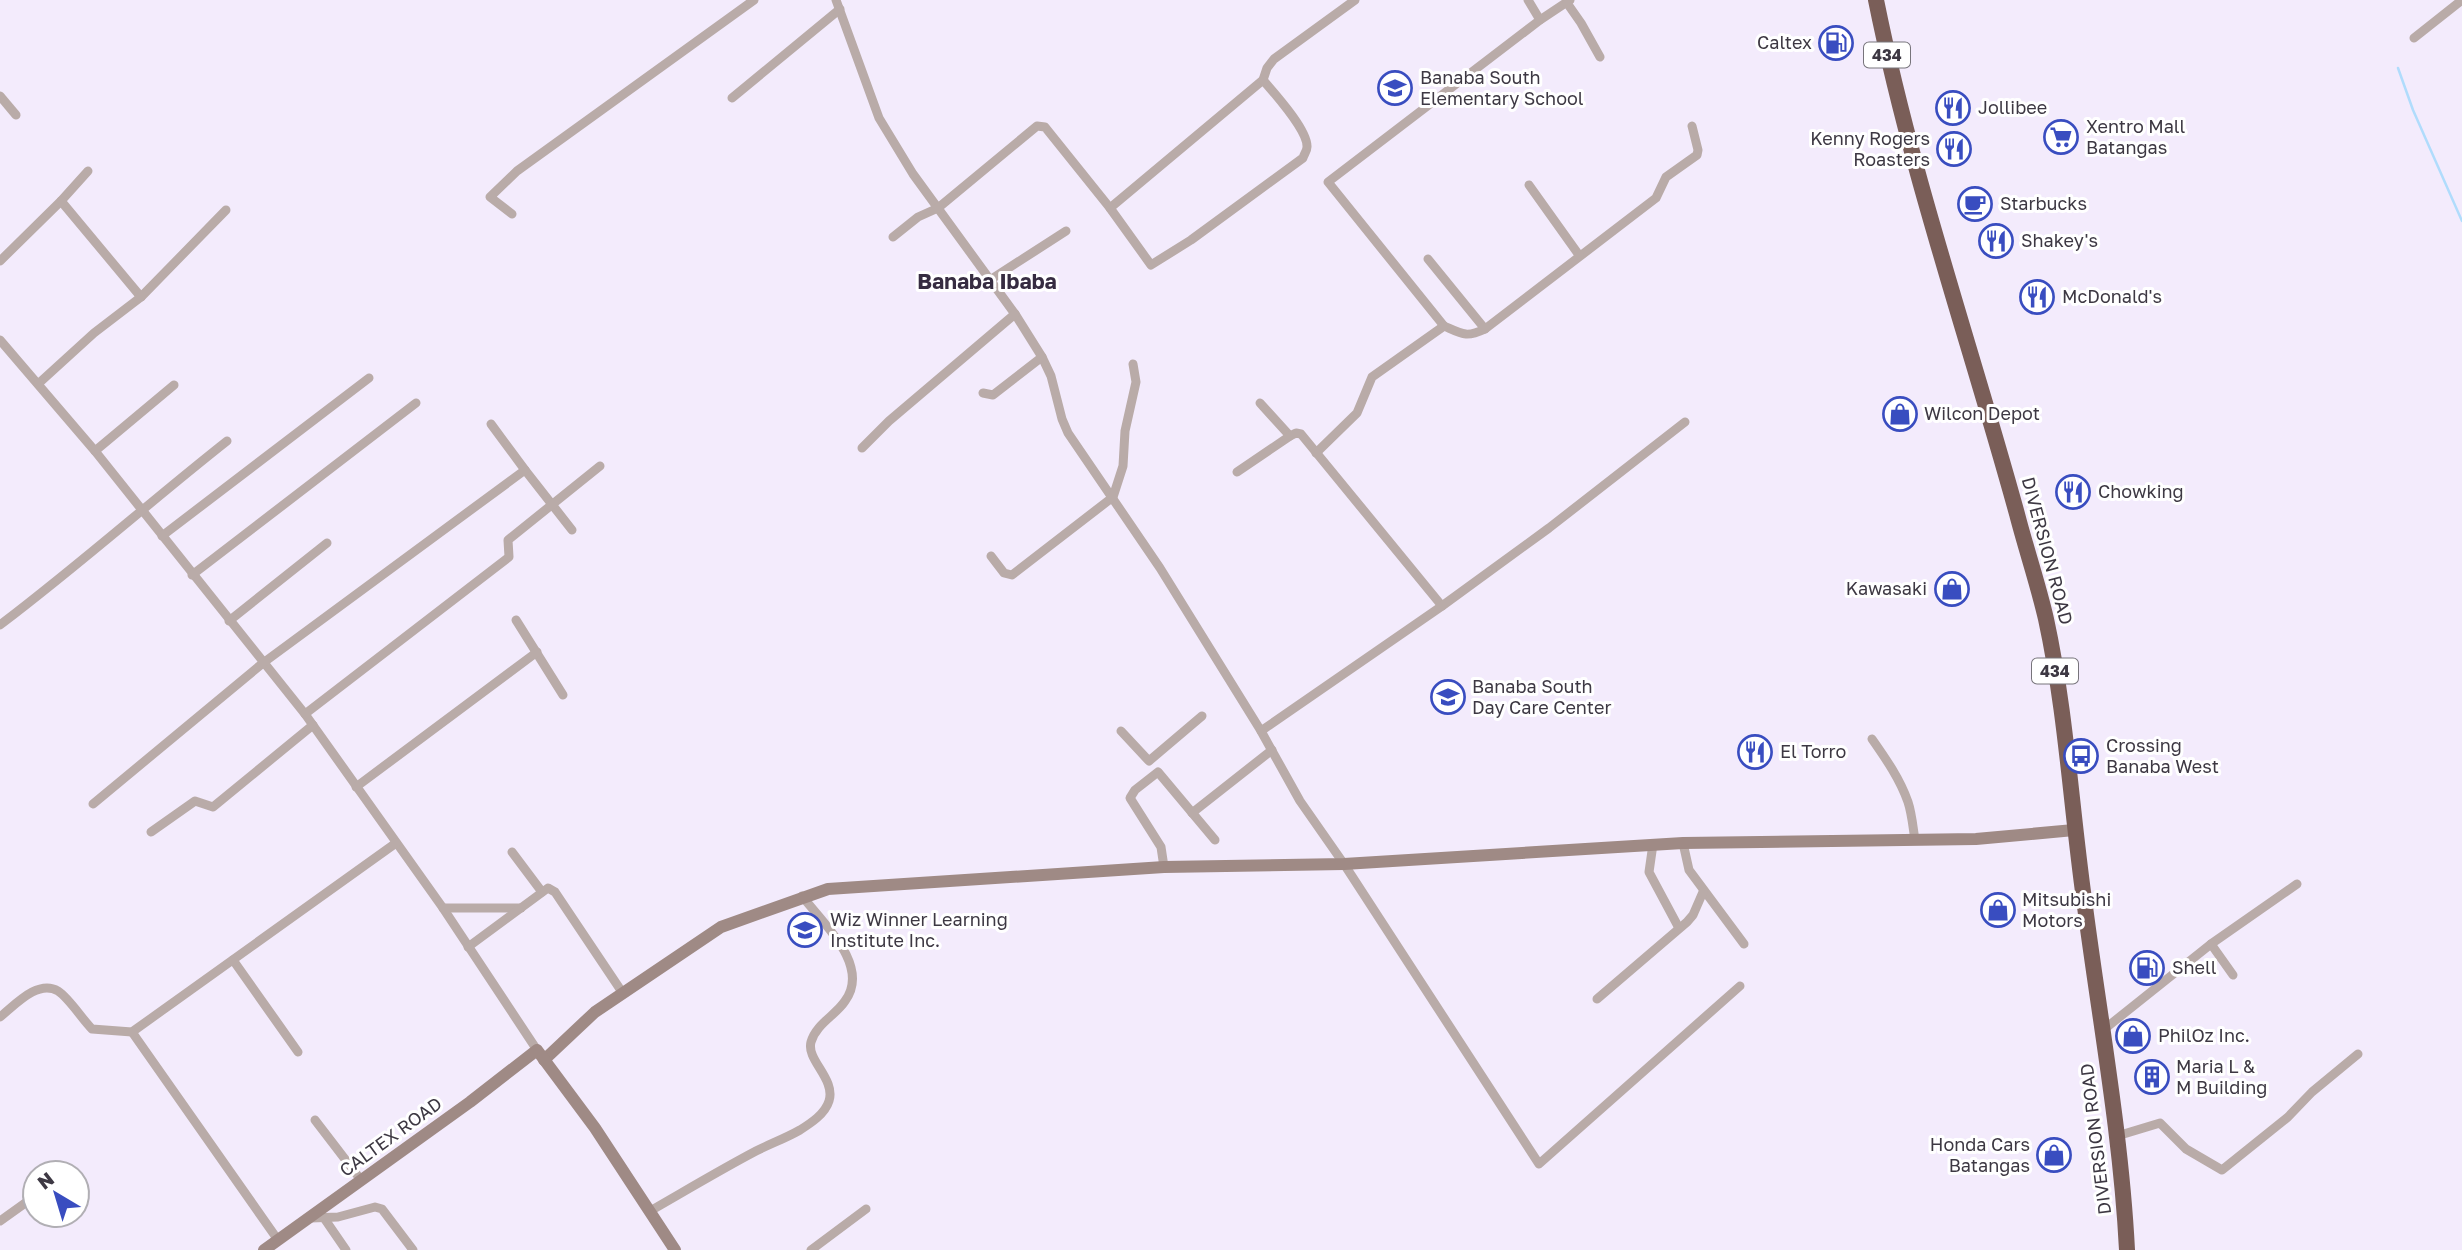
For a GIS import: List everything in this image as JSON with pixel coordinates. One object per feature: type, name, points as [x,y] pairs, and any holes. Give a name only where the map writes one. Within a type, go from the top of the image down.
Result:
[{"type":"highway","name":"DIVERSION ROAD","points":[[1877,0],[1900,109],[2007,474],[2046,620],[2064,728],[2074,830],[2124,1190],[2127,1250]]},
{"type":"street","points":[[512,214],[490,197],[517,171],[754,0]]},
{"type":"street","points":[[1110,208],[1263,80],[1274,59],[1355,0]]},
{"type":"street","points":[[1528,0],[1540,20]]},
{"type":"street","points":[[2414,38],[2462,0]]},
{"type":"street","points":[[1600,57],[1568,1],[1328,182],[1444,326],[1472,336],[1485,329],[1656,198],[1664,180],[1697,155],[1692,125]]},
{"type":"street","points":[[732,98],[838,5],[880,118],[913,174],[1015,314],[1042,357],[1051,376],[1068,433],[1113,497],[1261,731],[1300,801],[1344,864],[1539,1164],[1740,986]]},
{"type":"street","points":[[892,237],[918,217],[938,208],[1037,126],[1041,126],[1045,127],[1110,208],[1151,265],[1191,240],[1303,158],[1307,146],[1288,110],[1263,80]]},
{"type":"street","points":[[0,96],[16,115]]},
{"type":"street","points":[[0,261],[88,171]]},
{"type":"street","points":[[1529,185],[1579,255]]},
{"type":"street","points":[[61,201],[141,297]]},
{"type":"street","points":[[38,384],[94,333],[141,297],[226,210]]},
{"type":"street","points":[[989,279],[1066,231]]},
{"type":"street","points":[[1428,259],[1485,329]]},
{"type":"street","points":[[862,448],[889,421],[1015,314]]},
{"type":"street","points":[[1316,453],[1357,413],[1372,377],[1444,326]]},
{"type":"street","points":[[0,340],[95,451],[305,714],[443,908],[540,1055],[595,1128],[675,1250]]},
{"type":"street","points":[[983,393],[993,395],[1042,357]]},
{"type":"street","points":[[991,556],[1004,573],[1012,575],[1113,497],[1122,466],[1125,431],[1136,383],[1133,364]]},
{"type":"street","points":[[162,536],[369,378]]},
{"type":"street","points":[[95,451],[174,385]]},
{"type":"street","points":[[192,575],[416,403]]},
{"type":"street","points":[[1260,403],[1290,436]]},
{"type":"street","points":[[1261,731],[1442,606],[1549,528],[1685,422]]},
{"type":"street","points":[[491,424],[572,530]]},
{"type":"street","points":[[1237,472],[1290,436],[1296,433],[1301,435],[1442,606]]},
{"type":"street","points":[[0,625],[228,441]]},
{"type":"street","points":[[305,714],[509,557],[508,540],[600,466]]},
{"type":"street","points":[[93,804],[263,663],[525,470]]},
{"type":"street","points":[[229,621],[327,543]]},
{"type":"street","points":[[516,620],[563,695]]},
{"type":"street","points":[[356,787],[537,652]]},
{"type":"street","points":[[1149,761],[1202,716]]},
{"type":"street","points":[[151,832],[195,801],[213,807],[313,725]]},
{"type":"street","points":[[1121,731],[1215,840]]},
{"type":"street","points":[[1872,739],[1905,794],[1915,841]]},
{"type":"street","points":[[1192,813],[1272,750]]},
{"type":"street","points":[[1157,772],[1135,790],[1130,799],[1161,847],[1164,867]]},
{"type":"street","name":"CALTEX ROAD","points":[[264,1250],[540,1055],[622,992],[721,928],[828,888],[1164,867],[1344,864],[1653,844],[1976,839],[2074,830]]},
{"type":"street","points":[[0,1017],[34,991],[46,987],[60,992],[92,1029],[132,1032],[396,843]]},
{"type":"street","points":[[1682,843],[1689,870],[1744,943]]},
{"type":"street","points":[[1653,844],[1649,872],[1679,928]]},
{"type":"street","points":[[512,852],[542,892]]},
{"type":"street","points":[[2102,1031],[2211,944],[2297,884]]},
{"type":"street","points":[[468,947],[548,888],[555,892],[622,992]]},
{"type":"street","points":[[1597,999],[1627,976],[1693,915],[1703,892]]},
{"type":"street","points":[[649,1212],[757,1150],[799,1131],[827,1108],[831,1097],[827,1080],[811,1053],[811,1042],[820,1026],[846,1001],[853,976],[849,956],[802,897]]},
{"type":"street","points":[[443,908],[521,908]]},
{"type":"street","points":[[2211,944],[2233,975]]},
{"type":"street","points":[[233,960],[298,1052]]},
{"type":"street","points":[[132,1032],[278,1240]]},
{"type":"street","points":[[2117,1136],[2160,1124],[2186,1149],[2222,1170],[2288,1117],[2312,1092],[2358,1054]]},
{"type":"street","points":[[315,1120],[361,1180]]},
{"type":"street","points":[[0,1221],[21,1206]]},
{"type":"street","points":[[310,1218],[338,1217],[375,1208],[382,1209],[413,1250]]},
{"type":"street","points":[[811,1250],[866,1209]]},
{"type":"street","points":[[324,1217],[345,1250]]},
{"type":"waterway","points":[[2398,68],[2413,110],[2462,221]]},
{"type":"place","name":"Caltex","points":[[1836,43]]},
{"type":"place","name":"Banaba South Elementary School","points":[[1395,88]]},
{"type":"place","name":"Jollibee","points":[[1953,108]]},
{"type":"place","name":"Xentro Mall Batangas","points":[[2061,137]]},
{"type":"place","name":"Kenny Rogers Roasters","points":[[1954,149]]},
{"type":"place","name":"Starbucks","points":[[1975,204]]},
{"type":"place","name":"Shakey's","points":[[1996,241]]},
{"type":"place","name":"McDonald's","points":[[2037,297]]},
{"type":"place","name":"Wilcon Depot","points":[[1900,414]]},
{"type":"place","name":"Chowking","points":[[2073,492]]},
{"type":"place","name":"Kawasaki","points":[[1952,589]]},
{"type":"place","name":"Banaba South Day Care Center","points":[[1448,697]]},
{"type":"place","name":"El Torro","points":[[1755,752]]},
{"type":"place","name":"Crossing Banaba West","points":[[2081,756]]},
{"type":"place","name":"Mitsubishi Motors","points":[[1998,910]]},
{"type":"place","name":"Wiz Winner Learning Institute Inc.","points":[[805,930]]},
{"type":"place","name":"Shell","points":[[2147,968]]},
{"type":"place","name":"PhilOz Inc.","points":[[2133,1036]]},
{"type":"place","name":"Maria L & M Building","points":[[2152,1077]]},
{"type":"place","name":"Honda Cars Batangas","points":[[2054,1155]]},
{"type":"district","name":"Banaba Ibaba","points":[[987,282]]}]
